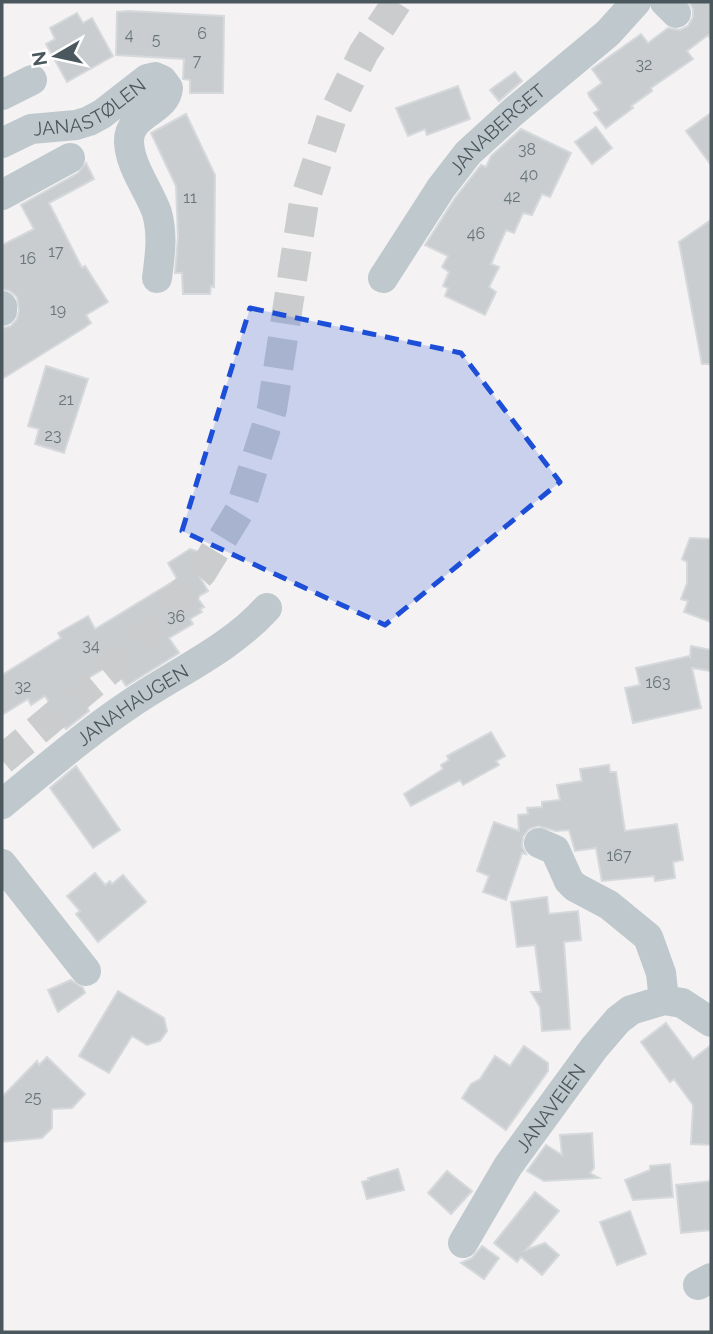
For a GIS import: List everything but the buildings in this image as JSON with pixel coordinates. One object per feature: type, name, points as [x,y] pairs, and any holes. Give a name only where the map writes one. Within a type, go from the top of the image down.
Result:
[{"type":"street","name":"JANABERGET","points":[[383,278],[441,188],[468,153],[513,111],[608,33],[636,2]]},
{"type":"street","name":"JANASTØLEN","points":[[2,142],[31,129],[76,125],[89,121],[147,79],[155,77],[164,82],[168,88],[166,96],[135,124],[129,143],[132,157],[156,211],[162,234],[157,278]]},
{"type":"street","points":[[2,95],[32,80]]},
{"type":"street","points":[[2,195],[70,158]]},
{"type":"street","points":[[2,306],[2,311]]},
{"type":"street","name":"JANAHAUGEN","points":[[2,804],[130,704],[179,675],[243,631],[267,608]]},
{"type":"street","points":[[539,843],[555,850],[569,881],[575,887],[609,905],[648,937],[660,973],[664,1000],[682,1003],[711,1022]]},
{"type":"street","points":[[2,864],[86,971]]},
{"type":"street","name":"JANAVEIEN","points":[[463,1243],[508,1166],[594,1048],[618,1020],[631,1010],[664,1000]]},
{"type":"highlighted area","points":[[250,308],[461,353],[560,482],[385,625],[182,531]]},
{"type":"tunnel","points":[[2,760],[126,656],[202,572],[240,510],[272,409],[304,202],[332,117],[364,52],[397,2]]}]
